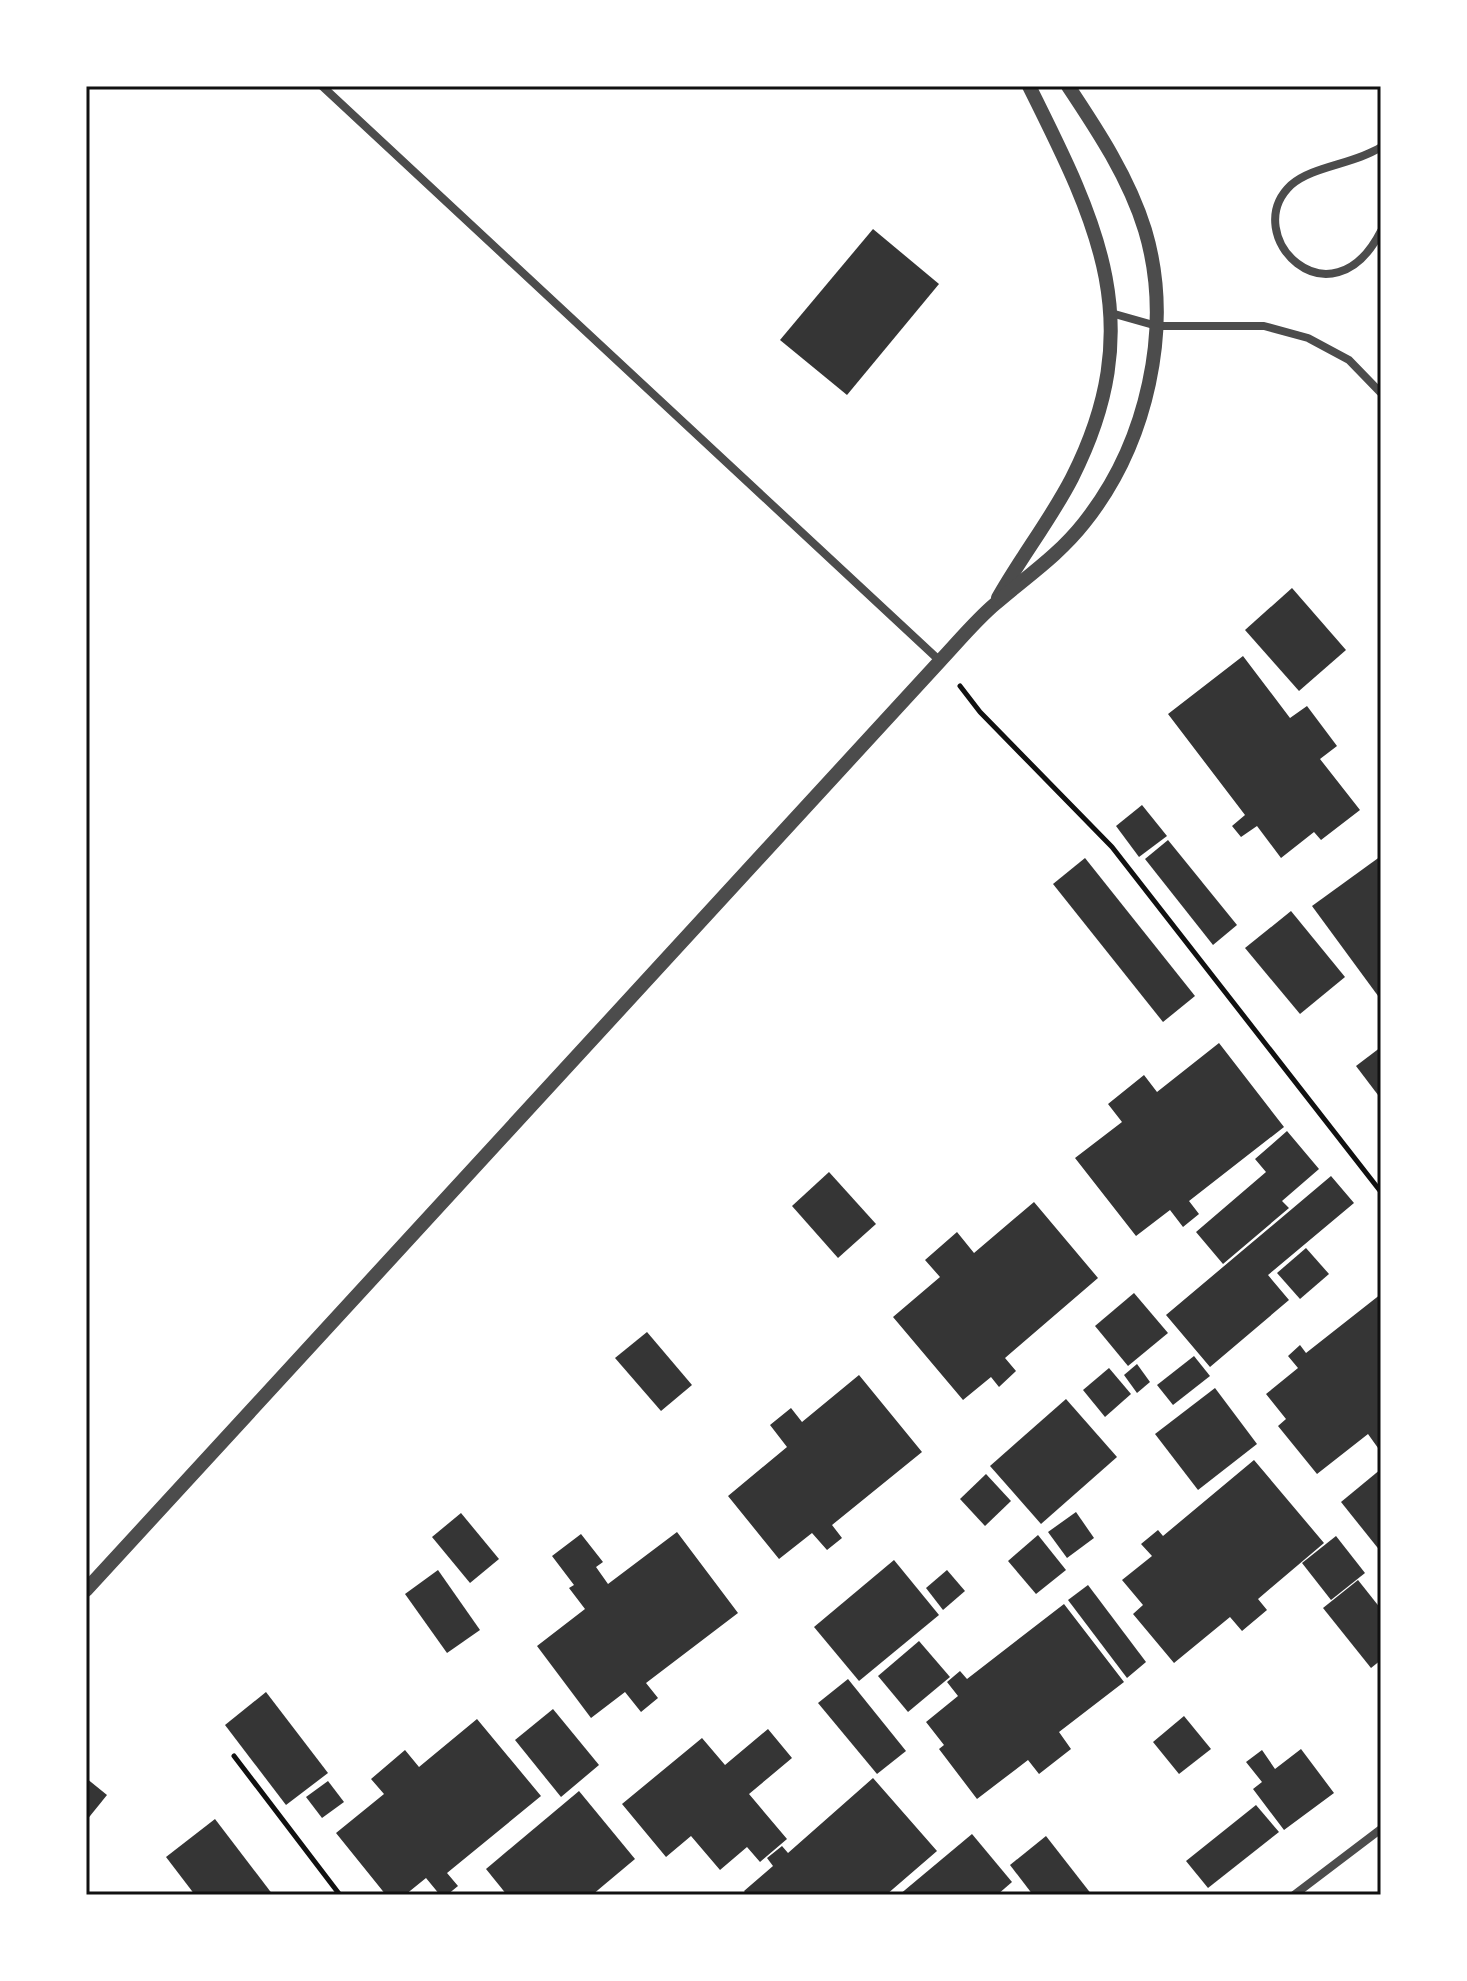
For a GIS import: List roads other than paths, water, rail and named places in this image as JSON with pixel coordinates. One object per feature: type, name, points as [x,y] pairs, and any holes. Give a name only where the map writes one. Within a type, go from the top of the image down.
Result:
[{"type":"street","points":[[322,86],[940,661]]},
{"type":"street","points":[[994,605],[1071,482],[1092,437],[1105,396],[1111,313],[1106,269],[1095,226],[1029,86]]},
{"type":"street","points":[[86,1590],[940,661],[994,605],[1043,568],[1085,522],[1119,469],[1141,411],[1152,369],[1157,326],[1155,278],[1145,231],[1108,148],[1068,86]]},
{"type":"street","points":[[1381,147],[1352,162],[1306,175],[1291,185],[1280,200],[1276,218],[1277,236],[1286,252],[1299,266],[1318,274],[1338,273],[1357,266],[1371,252],[1381,231]]},
{"type":"street","points":[[1111,313],[1157,326],[1264,326],[1308,338],[1349,360],[1381,393]]},
{"type":"street","points":[[1294,1895],[1381,1829]]}]
